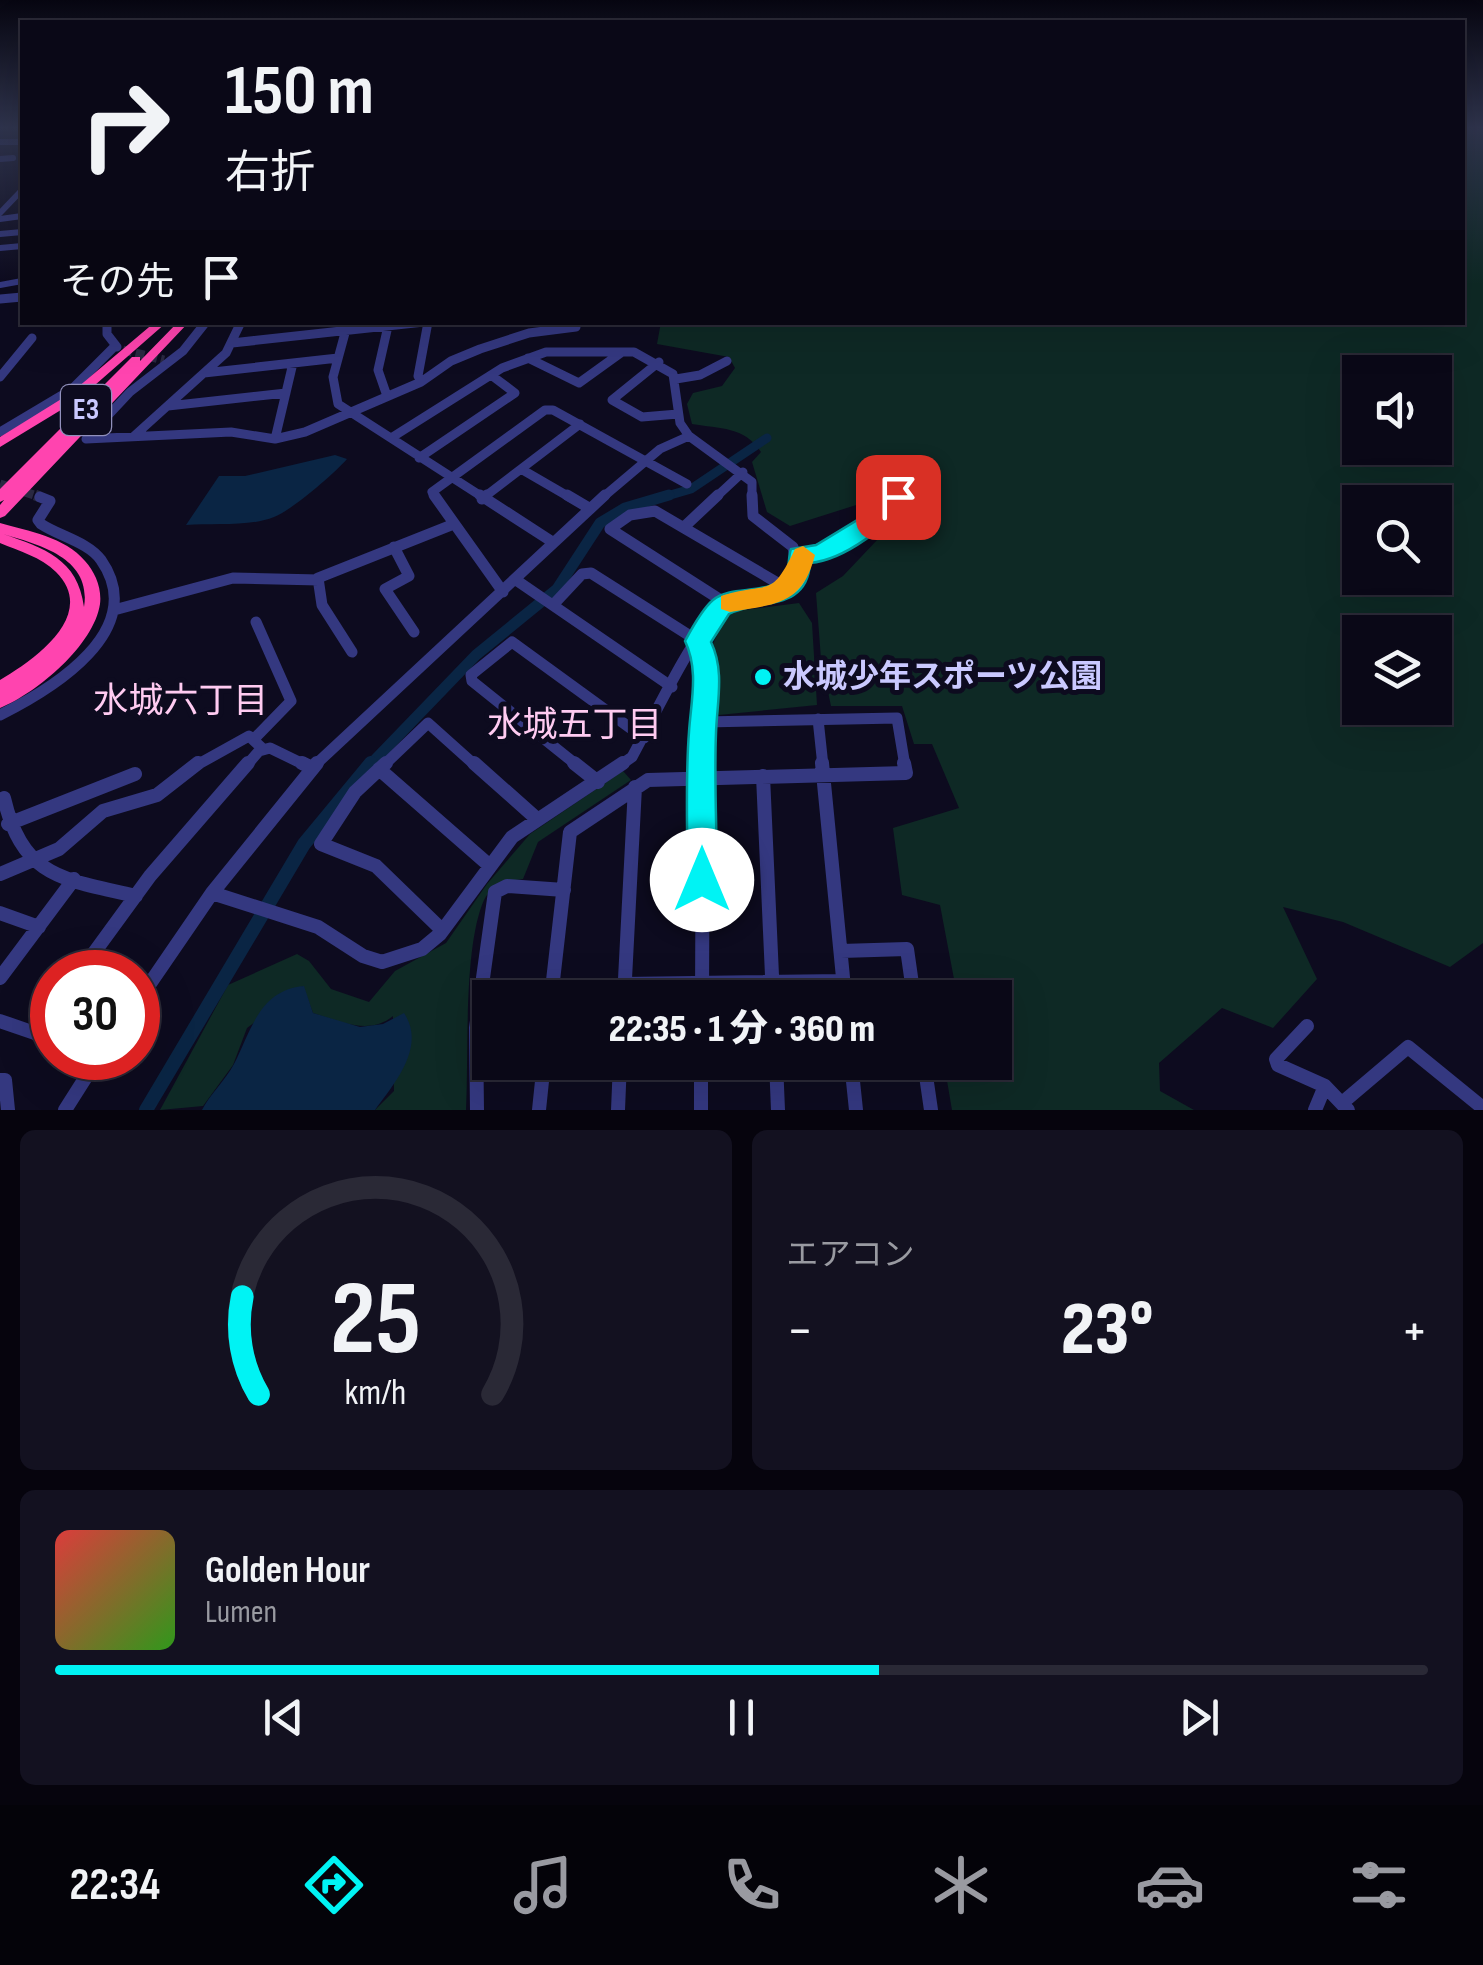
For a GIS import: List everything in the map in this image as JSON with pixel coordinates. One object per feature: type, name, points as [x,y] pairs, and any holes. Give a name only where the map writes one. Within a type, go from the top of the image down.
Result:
[{"type":"highway","points":[[0,444],[75,396],[158,325]]},
{"type":"highway","name":"E3","points":[[4,507],[169,325]]},
{"type":"highway","name":"E3","points":[[116,394],[181,325]]},
{"type":"highway","points":[[0,701],[46,671],[70,646],[90,609],[92,588],[85,570],[64,551],[0,526],[4,507],[116,394]]},
{"type":"highway","points":[[0,538],[56,560],[72,577],[78,597],[73,620],[58,644],[34,668],[0,688]]},
{"type":"street","points":[[0,216],[20,192]]},
{"type":"street","points":[[0,432],[72,389],[119,348],[107,334],[107,325]]},
{"type":"street","points":[[203,325],[86,439],[230,432],[274,439],[421,382],[450,361],[528,328],[576,327]]},
{"type":"street","points":[[133,438],[204,374],[232,343],[241,325]]},
{"type":"street","points":[[232,343],[347,327],[398,325]]},
{"type":"street","points":[[421,382],[418,376],[426,325]]},
{"type":"street","points":[[388,326],[378,370],[388,396]]},
{"type":"street","points":[[347,327],[333,395],[347,412],[551,541]]},
{"type":"street","points":[[564,328],[566,349]]},
{"type":"street","points":[[480,332],[480,349]]},
{"type":"street","points":[[2,372],[32,338]]},
{"type":"street","points":[[212,893],[318,926],[363,956],[382,962],[422,949],[442,930],[512,837],[632,756],[711,617],[727,604],[767,598],[788,589],[798,575],[800,555],[792,544],[753,516],[752,482],[689,436],[678,414],[676,380],[659,362],[623,352],[566,349],[528,358],[490,374],[391,438]]},
{"type":"street","points":[[528,358],[579,383],[623,352]]},
{"type":"street","points":[[204,374],[338,358]]},
{"type":"street","points":[[676,380],[700,376],[728,361]]},
{"type":"street","points":[[659,362],[612,400],[642,417],[678,414]]},
{"type":"street","points":[[274,439],[293,363]]},
{"type":"street","points":[[419,458],[515,393],[490,374]]},
{"type":"street","points":[[168,406],[286,393]]},
{"type":"street","points":[[503,592],[432,492],[545,410],[580,424],[687,484]]},
{"type":"street","points":[[482,498],[580,424]]},
{"type":"street","points":[[160,969],[212,893],[312,768],[434,650],[516,580],[551,541],[646,460],[689,436]]},
{"type":"street","points":[[522,469],[589,508]]},
{"type":"street","points":[[684,528],[743,472]]},
{"type":"street","points":[[0,715],[25,704],[72,672],[91,651],[114,610],[113,586],[104,565],[91,550],[41,524],[38,520],[50,501],[40,497]]},
{"type":"street","points":[[800,555],[820,553],[884,514],[898,497]]},
{"type":"street","points":[[727,604],[610,531],[630,515],[652,511],[788,589]]},
{"type":"street","points":[[114,610],[227,578],[257,575],[293,586],[318,580],[324,574],[454,524]]},
{"type":"street","points":[[394,548],[410,571],[409,576],[386,589],[414,632]]},
{"type":"street","points":[[552,605],[582,574],[590,573],[698,641],[704,655],[702,980]]},
{"type":"street","points":[[318,580],[322,605],[352,652]]},
{"type":"street","points":[[516,580],[672,687]]},
{"type":"street","points":[[96,950],[291,701],[256,622]]},
{"type":"street","points":[[598,782],[472,681],[470,675],[512,642],[644,738]]},
{"type":"street","points":[[553,980],[570,832],[635,787],[648,780],[906,773],[897,718],[705,722]]},
{"type":"street","points":[[818,719],[843,980]]},
{"type":"street","points":[[442,930],[376,866],[321,844],[346,803],[428,723],[537,819]]},
{"type":"street","points":[[0,874],[59,850],[103,811],[157,796],[203,759],[249,736],[312,768]]},
{"type":"street","points":[[378,769],[490,866]]},
{"type":"street","points":[[8,824],[135,774]]},
{"type":"street","points":[[764,776],[773,980]]},
{"type":"street","points":[[626,980],[635,787]]},
{"type":"street","points":[[4,798],[8,824],[20,851],[32,864],[136,896]]},
{"type":"street","points":[[0,978],[74,880]]},
{"type":"street","points":[[477,1110],[473,1078],[480,981],[494,892],[507,886],[564,890]]},
{"type":"street","points":[[0,913],[39,927]]},
{"type":"street","points":[[840,951],[907,949],[911,980]]},
{"type":"street","points":[[0,1021],[30,1032]]},
{"type":"street","points":[[1307,1026],[1276,1060],[1278,1065],[1325,1086],[1346,1106],[1408,1047],[1483,1108]]},
{"type":"street","points":[[0,1080],[5,1080],[8,1110]]},
{"type":"street","points":[[65,1110],[84,1080]]},
{"type":"street","points":[[539,1110],[542,1080]]},
{"type":"street","points":[[618,1110],[619,1080]]},
{"type":"street","points":[[701,1110],[702,1080]]},
{"type":"street","points":[[777,1080],[778,1110]]},
{"type":"street","points":[[853,1080],[856,1110]]},
{"type":"street","points":[[926,1080],[930,1110]]},
{"type":"street","points":[[1315,1110],[1325,1086]]},
{"type":"green space","points":[[1465,181],[1483,181],[1483,943],[1450,967],[1343,922],[1283,907],[1317,979],[1273,1028],[1222,1008],[1159,1063],[1160,1091],[1194,1110],[952,1110],[947,1080],[1012,1080],[1012,980],[952,980],[940,905],[902,895],[893,828],[959,808],[932,744],[914,744],[902,706],[831,706],[821,659],[816,593],[843,576],[897,519],[872,500],[790,526],[767,512],[752,462],[761,452],[739,433],[692,424],[687,404],[693,393],[722,386],[735,368],[729,357],[657,344],[660,325],[1465,325]]},
{"type":"green space","name":"水城少年スポーツ公園","points":[[799,603],[812,623],[817,705],[719,715],[712,708],[711,648],[728,612]]},
{"type":"green space","points":[[623,771],[631,780],[538,842],[523,879],[496,887],[484,900],[470,973],[466,1110],[375,1110],[394,1091],[393,1016],[364,1026],[313,1013],[303,986],[247,1028],[233,1065],[203,1106],[160,1110],[228,985],[297,954],[309,961],[331,989],[369,1002],[395,971],[446,943],[487,884],[530,834]]},
{"type":"water","points":[[335,455],[347,459],[312,491],[274,517],[243,523],[186,525],[219,476],[245,476]]},
{"type":"water","points":[[304,986],[313,1013],[360,1027],[383,1024],[404,1013],[412,1039],[410,1052],[375,1110],[202,1110],[230,1070],[258,1014],[276,995]]},
{"type":"waterway","points":[[660,498],[691,489],[767,438]]},
{"type":"waterway","points":[[369,766],[476,655],[557,589],[600,523],[625,508],[669,495]]},
{"type":"waterway","points":[[146,1110],[304,844],[371,763]]},
{"type":"tunnel","points":[[123,350],[164,360]]},
{"type":"tunnel","points":[[0,484],[40,497],[35,495]]},
{"type":"slow traffic","points":[[730,603],[780,594],[798,575],[803,555]]},
{"type":"place","name":"水城少年スポーツ公園","points":[[763,677]]},
{"type":"district","name":"水城六丁目","points":[[181,701]]},
{"type":"district","name":"水城五丁目","points":[[575,725]]},
{"type":"route","points":[[702,880],[702,731],[707,702],[704,655],[698,641],[721,607],[733,601],[780,594],[798,575],[800,555],[820,553],[884,514],[898,497]]}]
